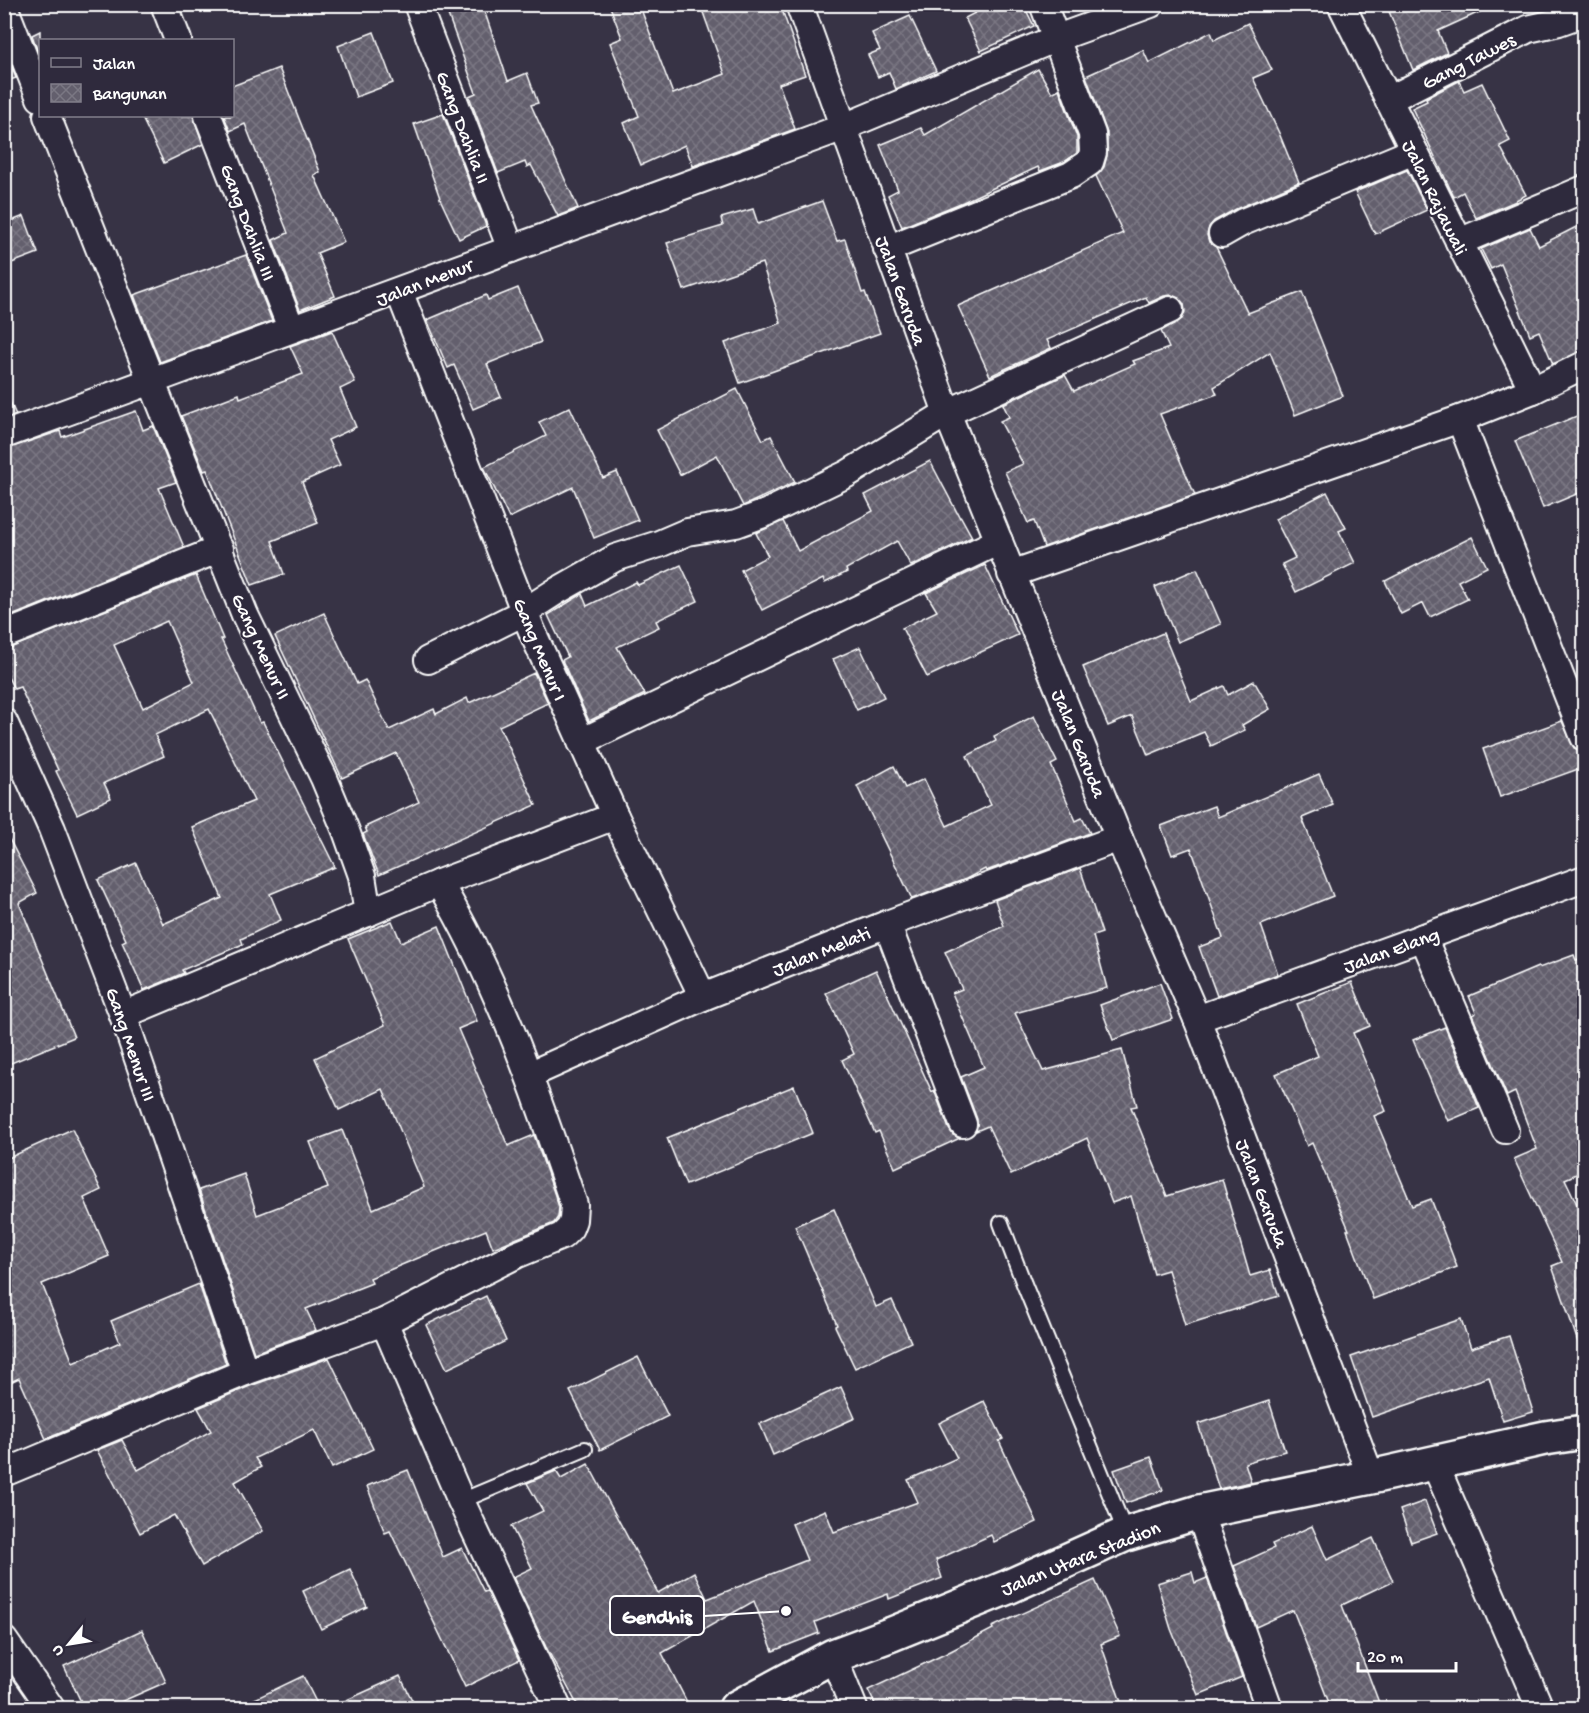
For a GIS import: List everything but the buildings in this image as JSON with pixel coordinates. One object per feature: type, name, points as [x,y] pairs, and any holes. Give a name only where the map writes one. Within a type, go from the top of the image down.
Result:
[{"type":"street","points":[[164,4],[178,39]]},
{"type":"street","name":"Gang Dahlia II","points":[[417,4],[511,249]]},
{"type":"street","name":"Jalan Garuda","points":[[799,4],[947,413],[1119,838],[1197,1019],[1371,1477]]},
{"type":"street","points":[[887,249],[1071,175],[1090,162],[1093,152],[1092,134],[1043,4]]},
{"type":"street","name":"Jalan Menur","points":[[4,435],[844,127],[1057,38],[1151,4]]},
{"type":"street","name":"Jalan Rajawali","points":[[1341,4],[1533,390]]},
{"type":"street","points":[[4,6],[39,95]]},
{"type":"street","name":"Gang Tawes","points":[[1388,100],[1528,29],[1584,13]]},
{"type":"street","name":"Gang Menur II","points":[[47,117],[245,615],[324,778],[346,831],[362,876],[368,913]]},
{"type":"street","name":"Gang Dahlia III","points":[[208,117],[291,328]]},
{"type":"street","points":[[1221,234],[1244,222],[1414,151]]},
{"type":"street","points":[[1459,242],[1584,189]]},
{"type":"street","name":"Gang Menur I","points":[[399,291],[524,612],[615,816],[703,997]]},
{"type":"street","points":[[428,660],[524,612],[615,558],[687,532],[736,524],[766,513],[847,474],[947,413],[1170,310]]},
{"type":"street","points":[[1011,574],[1460,419],[1533,390],[1584,365]]},
{"type":"street","points":[[1460,419],[1584,736]]},
{"type":"street","points":[[582,742],[999,541]]},
{"type":"street","points":[[4,635],[220,549]]},
{"type":"street","name":"Gang Menur III","points":[[4,722],[52,829],[123,1016],[245,1372]]},
{"type":"street","points":[[123,1016],[439,883],[615,816]]},
{"type":"street","name":"Jalan Melati","points":[[529,1075],[703,997],[887,924],[1119,838]]},
{"type":"street","name":"Jalan Elang","points":[[1197,1019],[1584,879]]},
{"type":"street","points":[[4,1473],[245,1372],[384,1322],[516,1256],[555,1240],[570,1228],[574,1205],[529,1075],[471,941],[439,883]]},
{"type":"street","points":[[887,924],[963,1124]]},
{"type":"street","points":[[1423,937],[1504,1130]]},
{"type":"street","points":[[384,1322],[461,1501],[558,1708]]},
{"type":"street","name":"Jalan Utara Stadion","points":[[736,1708],[834,1656],[892,1635],[1008,1587],[1126,1534],[1198,1512],[1371,1477],[1545,1438],[1584,1432]]},
{"type":"street","points":[[1434,1462],[1540,1708]]},
{"type":"street","points":[[1198,1512],[1269,1708]]},
{"type":"street","points":[[6,1647],[51,1708]]},
{"type":"street","points":[[834,1656],[854,1708]]},
{"type":"lane","points":[[1001,1223],[1126,1534]]},
{"type":"lane","points":[[461,1501],[585,1449]]},
{"type":"place","name":"Gendhis","points":[[786,1611]]}]
